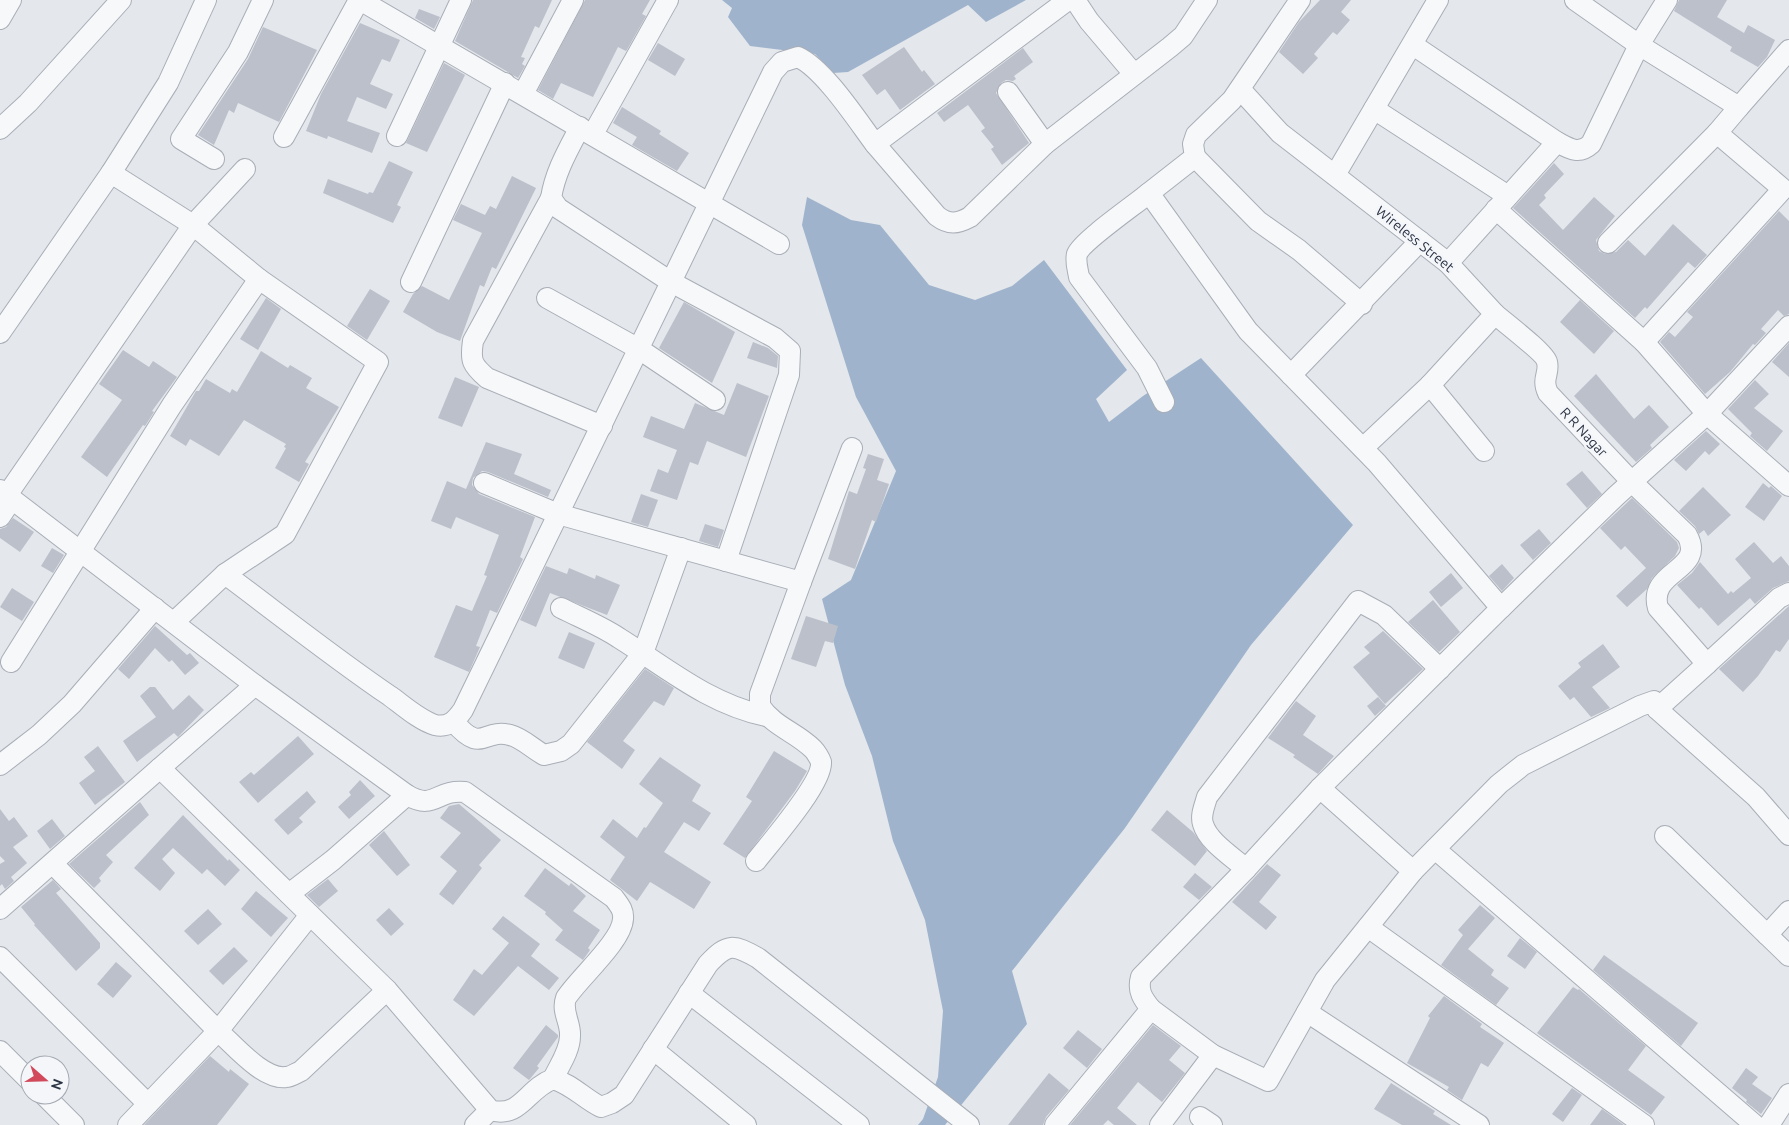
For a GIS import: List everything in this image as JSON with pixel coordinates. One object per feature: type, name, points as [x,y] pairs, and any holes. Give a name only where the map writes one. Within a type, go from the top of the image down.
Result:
[{"type":"street","points":[[0,19],[11,0]]},
{"type":"street","points":[[0,130],[122,0]]},
{"type":"street","points":[[3,324],[111,173],[168,83],[206,0]]},
{"type":"street","points":[[214,159],[181,139],[238,52],[263,0]]},
{"type":"street","points":[[284,137],[360,0],[779,244]]},
{"type":"street","points":[[397,136],[438,45],[461,0]]},
{"type":"street","points":[[523,94],[573,0]]},
{"type":"street","points":[[602,426],[487,378],[476,368],[471,358],[472,341],[551,198],[553,185],[562,159],[586,130],[668,0]]},
{"type":"street","points":[[875,144],[1068,0]]},
{"type":"street","points":[[1075,0],[1089,21],[1134,74]]},
{"type":"street","points":[[226,574],[368,681],[424,719],[436,725],[447,725],[454,722],[463,710],[709,204],[774,72],[782,62],[798,57],[805,60],[820,74],[875,144],[936,216],[950,223],[959,223],[970,217],[1045,144],[1183,36],[1207,0]]},
{"type":"street","points":[[1300,0],[1232,100],[1196,135],[1193,144],[1196,157],[1258,221],[1299,250],[1362,304]]},
{"type":"street","points":[[1336,175],[1438,0]]},
{"type":"street","points":[[1575,0],[1639,45],[1739,108]]},
{"type":"street","points":[[1413,45],[1557,142],[1578,152],[1585,150],[1591,144],[1639,45],[1667,0]]},
{"type":"street","points":[[1608,243],[1717,133],[1789,50]]},
{"type":"street","points":[[411,282],[505,83]]},
{"type":"street","name":"Wireless Street","points":[[1240,89],[1280,133],[1448,263],[1495,314]]},
{"type":"street","points":[[1008,92],[1045,144]]},
{"type":"street","points":[[1374,109],[1502,203],[1644,342],[1707,414],[1789,486]]},
{"type":"street","points":[[1644,342],[1786,192],[1717,133]]},
{"type":"street","points":[[1448,263],[1557,142]]},
{"type":"street","points":[[1164,402],[1147,368],[1079,278],[1076,265],[1078,253],[1088,242],[1196,157]]},
{"type":"street","points":[[0,516],[7,495],[194,225],[245,169]]},
{"type":"street","points":[[111,173],[194,225],[259,279],[378,362],[285,534],[226,574],[174,622]]},
{"type":"street","points":[[1149,193],[1248,331],[1363,448],[1421,511],[1501,608]]},
{"type":"street","points":[[551,198],[558,208],[574,220],[671,282],[775,338],[790,351],[788,375],[726,561]]},
{"type":"street","points":[[1292,375],[1362,304],[1420,241]]},
{"type":"street","points":[[11,662],[172,405],[259,279]]},
{"type":"street","points":[[547,298],[639,349],[715,400]]},
{"type":"street","points":[[1363,448],[1430,385],[1495,314]]},
{"type":"street","name":"R R Nagar","points":[[1495,314],[1544,356],[1547,367],[1544,381],[1548,392],[1632,482],[1687,535],[1692,545],[1692,554],[1660,584],[1656,599],[1658,608],[1707,664]]},
{"type":"street","points":[[1789,326],[1707,414],[1632,482],[1501,608],[1320,788],[1246,869],[1141,977],[1139,984],[1140,996],[1152,1009],[1212,1055],[1268,1082],[1325,980],[1413,871],[1498,784],[1523,765],[1640,706],[1654,701],[1657,709],[1756,797],[1789,835]]},
{"type":"street","points":[[1430,385],[1484,451]]},
{"type":"street","points":[[766,716],[760,706],[760,694],[852,448]]},
{"type":"street","points":[[484,482],[558,514],[801,582]]},
{"type":"street","points":[[7,495],[255,685],[407,795],[418,802],[428,803],[443,794],[453,791],[464,792],[475,797],[614,898],[622,909],[623,920],[614,939],[566,998],[564,1006],[570,1038],[568,1047],[553,1079],[539,1086],[510,1112],[501,1114],[490,1110],[387,990],[160,768]]},
{"type":"street","points":[[454,722],[463,732],[474,739],[484,740],[500,734],[509,735],[544,755],[552,755],[572,744],[642,653],[681,548]]},
{"type":"street","points":[[1657,709],[1779,598],[1789,593]]},
{"type":"street","points":[[1246,869],[1210,837],[1202,824],[1202,813],[1207,797],[1358,601],[1384,615],[1440,669]]},
{"type":"street","points":[[0,765],[39,735],[72,704],[155,608]]},
{"type":"street","points":[[562,608],[618,637],[713,699],[742,711],[766,716],[815,750],[821,762],[818,775],[803,801],[756,861]]},
{"type":"street","points":[[0,909],[255,685]]},
{"type":"street","points":[[1320,788],[1413,871]]},
{"type":"street","points":[[289,894],[332,860],[407,795]]},
{"type":"street","points":[[1665,836],[1789,956]]},
{"type":"street","points":[[1435,849],[1755,1125]]},
{"type":"street","points":[[52,864],[218,1030],[261,1070],[274,1076],[287,1078],[301,1071],[387,990]]},
{"type":"street","points":[[1767,935],[1789,911]]},
{"type":"street","points":[[128,1125],[218,1030],[310,915]]},
{"type":"street","points":[[1368,927],[1644,1125]]},
{"type":"street","points":[[553,1079],[563,1082],[590,1102],[601,1107],[612,1103],[624,1095],[708,964],[720,951],[731,947],[742,949],[766,964],[967,1124]]},
{"type":"street","points":[[0,957],[148,1104]]},
{"type":"street","points":[[690,993],[859,1125]]},
{"type":"street","points":[[1055,1125],[1152,1009]]},
{"type":"street","points":[[1307,1012],[1479,1125]]},
{"type":"street","points":[[653,1049],[746,1125]]},
{"type":"street","points":[[0,1051],[20,1071]]},
{"type":"street","points":[[1160,1125],[1212,1055]]},
{"type":"street","points":[[1768,1125],[1789,1094]]},
{"type":"street","points":[[54,1105],[74,1125]]},
{"type":"street","points":[[475,1125],[490,1110]]},
{"type":"water","points":[[722,0],[1026,0],[986,22],[968,5],[848,72],[833,73],[815,54],[750,46],[728,17],[732,8]]},
{"type":"water","points":[[807,197],[851,220],[880,225],[929,285],[975,300],[1012,286],[1044,260],[1127,370],[1096,399],[1109,422],[1143,396],[1201,358],[1353,525],[1251,645],[1125,828],[1012,971],[1027,1024],[945,1125],[918,1125],[923,1119],[938,1077],[943,1011],[925,920],[893,841],[872,756],[845,685],[822,599],[851,580],[896,471],[856,397],[802,225]]},
{"type":"building","points":[[473,0],[552,0],[539,28],[535,26],[521,57],[525,58],[522,64],[525,66],[518,78],[455,41]]},
{"type":"building","points":[[585,0],[650,0],[642,14],[646,16],[628,48],[626,51],[618,47],[593,97],[561,83],[553,99],[538,90]]},
{"type":"building","points":[[1320,0],[1351,0],[1341,12],[1350,20],[1337,35],[1333,32],[1314,54],[1318,58],[1303,74],[1279,52],[1299,22]]},
{"type":"building","points":[[1679,0],[1727,0],[1717,17],[1744,33],[1748,25],[1775,40],[1767,57],[1758,67],[1730,51],[1732,47],[1674,11]]},
{"type":"building","points":[[419,9],[440,17],[434,29],[415,18]]},
{"type":"building","points":[[360,23],[400,40],[390,62],[382,59],[370,84],[393,94],[386,109],[357,97],[347,121],[380,133],[372,153],[328,136],[327,139],[306,131],[321,94]]},
{"type":"building","points":[[263,27],[317,50],[279,122],[238,103],[234,113],[229,110],[214,145],[198,135],[248,59]]},
{"type":"building","points":[[658,43],[685,59],[675,76],[648,60]]},
{"type":"building","points":[[904,47],[922,72],[924,70],[935,84],[900,110],[885,89],[877,95],[862,75]]},
{"type":"building","points":[[1023,48],[1033,62],[1014,76],[1016,79],[1013,81],[1006,80],[1001,83],[996,93],[1029,143],[1002,165],[991,149],[994,147],[981,131],[985,128],[968,105],[944,122],[937,113]]},
{"type":"building","points":[[444,63],[465,75],[427,152],[406,143]]},
{"type":"building","points":[[622,107],[661,131],[659,134],[689,153],[677,171],[632,145],[637,137],[613,123]]},
{"type":"building","points":[[389,161],[413,172],[397,205],[401,207],[393,223],[323,193],[328,179],[368,194],[369,192],[373,193]]},
{"type":"building","points":[[1554,163],[1564,174],[1544,195],[1546,198],[1539,205],[1563,230],[1594,197],[1615,216],[1596,240],[1599,251],[1605,254],[1616,252],[1628,240],[1645,256],[1673,224],[1707,255],[1695,268],[1688,262],[1647,309],[1645,307],[1635,318],[1513,208]]},
{"type":"building","points":[[512,176],[536,188],[496,269],[492,267],[484,287],[480,285],[460,341],[437,332],[403,312],[413,294],[422,286],[449,300],[482,233],[453,220],[461,204],[485,215],[490,206],[496,209]]},
{"type":"building","points":[[1779,211],[1789,221],[1789,314],[1784,316],[1778,310],[1761,329],[1766,333],[1755,345],[1753,344],[1730,372],[1705,394],[1660,342],[1669,332],[1675,337],[1693,317],[1687,312]]},
{"type":"building","points":[[370,289],[390,301],[367,340],[347,326]]},
{"type":"building","points":[[266,298],[281,309],[258,350],[240,339]]},
{"type":"building","points":[[1580,300],[1614,331],[1594,354],[1560,322]]},
{"type":"building","points":[[684,302],[735,332],[712,383],[659,348]]},
{"type":"building","points":[[753,342],[768,348],[778,356],[777,368],[747,358]]},
{"type":"building","points":[[1789,343],[1789,377],[1772,362]]},
{"type":"building","points":[[123,350],[149,367],[153,361],[177,377],[152,411],[154,412],[145,426],[143,425],[107,477],[81,457],[122,400],[99,384]]},
{"type":"building","points":[[261,351],[288,368],[290,365],[312,378],[306,388],[339,407],[305,462],[309,464],[299,482],[275,468],[286,448],[284,447],[286,444],[244,420],[219,456],[190,439],[186,446],[170,436],[196,391],[199,391],[206,379],[230,393],[232,389],[237,392]]},
{"type":"building","points":[[1596,374],[1634,419],[1649,405],[1669,427],[1650,445],[1652,448],[1636,462],[1574,396]]},
{"type":"building","points":[[455,377],[479,387],[462,427],[438,418]]},
{"type":"building","points":[[1755,380],[1769,394],[1754,408],[1783,431],[1767,451],[1750,436],[1752,433],[1728,409]]},
{"type":"building","points":[[737,383],[769,396],[746,457],[707,441],[698,465],[690,462],[677,500],[650,491],[658,469],[668,473],[677,450],[643,437],[651,416],[684,429],[695,403],[724,415]]},
{"type":"building","points":[[1706,431],[1720,444],[1709,455],[1705,451],[1686,471],[1674,460]]},
{"type":"building","points":[[486,442],[522,454],[514,474],[551,490],[548,497],[482,471],[473,478],[472,485],[479,494],[535,517],[520,557],[523,559],[497,613],[490,610],[476,646],[480,647],[469,672],[434,657],[456,605],[472,611],[487,576],[484,575],[499,535],[456,517],[451,529],[431,521],[447,481],[466,489]]},
{"type":"building","points":[[868,454],[884,459],[877,480],[889,484],[876,522],[872,520],[855,569],[828,559],[849,491],[857,494],[866,469],[863,468]]},
{"type":"building","points":[[1582,471],[1602,494],[1587,508],[1566,484]]},
{"type":"building","points":[[1763,483],[1769,488],[1771,486],[1782,496],[1764,521],[1745,507]]},
{"type":"building","points":[[1703,487],[1731,515],[1708,536],[1704,530],[1699,534],[1695,526],[1679,511]]},
{"type":"building","points":[[641,494],[658,500],[648,527],[631,522]]},
{"type":"building","points":[[1632,498],[1677,542],[1679,548],[1675,556],[1652,578],[1647,589],[1627,607],[1616,596],[1646,568],[1625,546],[1621,550],[1600,528]]},
{"type":"building","points":[[13,518],[34,532],[20,552],[0,538],[0,529],[6,527]]},
{"type":"building","points":[[705,524],[724,530],[718,547],[699,541]]},
{"type":"building","points":[[1539,529],[1551,543],[1533,560],[1520,545]]},
{"type":"building","points":[[1754,542],[1773,563],[1781,556],[1789,566],[1789,581],[1773,588],[1755,604],[1750,598],[1718,626],[1677,585],[1692,573],[1700,562],[1728,594],[1731,591],[1733,593],[1751,578],[1735,559]]},
{"type":"building","points":[[52,548],[64,555],[53,573],[41,566]]},
{"type":"building","points":[[1502,564],[1514,578],[1502,591],[1489,576]]},
{"type":"building","points":[[546,566],[567,574],[569,568],[595,579],[596,575],[620,585],[607,615],[550,593],[536,627],[520,620]]},
{"type":"building","points":[[1451,573],[1463,588],[1441,607],[1429,592]]},
{"type":"building","points":[[12,588],[34,602],[22,621],[0,607]]},
{"type":"building","points":[[1433,600],[1460,632],[1439,652],[1408,622]]},
{"type":"building","points":[[1789,606],[1789,639],[1780,652],[1776,650],[1758,676],[1743,692],[1719,669]]},
{"type":"building","points":[[806,616],[838,626],[833,643],[825,641],[816,667],[791,659]]},
{"type":"building","points":[[155,626],[187,655],[190,653],[199,663],[185,675],[172,660],[169,662],[155,648],[129,679],[118,669]]},
{"type":"building","points":[[1383,631],[1423,669],[1385,704],[1353,667],[1370,653],[1364,647]]},
{"type":"building","points":[[569,632],[595,643],[584,669],[558,658]]},
{"type":"building","points":[[1603,644],[1620,667],[1592,687],[1610,708],[1591,717],[1574,697],[1570,700],[1558,686],[1581,667],[1578,663]]},
{"type":"building","points":[[645,669],[674,688],[664,706],[654,701],[623,741],[635,750],[622,769],[587,742]]},
{"type":"building","points":[[150,687],[155,687],[173,710],[189,695],[204,710],[178,737],[174,733],[137,762],[123,741],[156,717],[140,696]]},
{"type":"building","points":[[1378,697],[1386,706],[1375,716],[1367,706]]},
{"type":"building","points":[[1296,701],[1316,716],[1303,735],[1334,756],[1318,774],[1293,757],[1295,755],[1268,738]]},
{"type":"building","points":[[298,736],[314,754],[258,803],[239,782],[251,772],[254,775]]},
{"type":"building","points":[[98,746],[125,782],[95,805],[79,783],[95,771],[84,757]]},
{"type":"building","points":[[774,751],[807,771],[795,791],[745,858],[723,844],[752,801],[746,797]]},
{"type":"building","points":[[660,757],[701,785],[692,801],[711,813],[699,831],[684,822],[664,852],[711,882],[694,909],[650,882],[637,901],[610,880],[625,857],[600,837],[613,819],[637,838],[644,827],[646,828],[663,803],[639,784]]},
{"type":"building","points":[[360,780],[375,796],[349,819],[338,807],[351,795],[349,792]]},
{"type":"building","points":[[307,791],[316,802],[299,818],[303,822],[288,835],[274,820]]},
{"type":"building","points":[[140,802],[149,815],[106,855],[113,862],[99,878],[101,881],[94,888],[69,864]]},
{"type":"building","points":[[459,804],[501,840],[479,865],[482,868],[453,905],[439,894],[457,871],[440,857],[461,833],[440,818],[449,806]]},
{"type":"building","points":[[0,809],[9,821],[14,817],[28,836],[13,847],[27,863],[11,877],[14,881],[5,889],[2,884],[0,886],[0,864],[5,861],[0,856]]},
{"type":"building","points":[[1167,810],[1193,832],[1207,851],[1195,866],[1151,830]]},
{"type":"building","points":[[183,815],[228,861],[229,859],[240,870],[225,886],[207,869],[202,874],[173,848],[162,859],[175,873],[160,891],[134,868]]},
{"type":"building","points":[[52,819],[65,836],[50,849],[37,831]]},
{"type":"building","points":[[384,831],[410,865],[397,876],[369,845]]},
{"type":"building","points":[[1267,864],[1281,875],[1259,902],[1277,917],[1266,930],[1232,902]]},
{"type":"building","points":[[545,868],[569,886],[571,883],[586,896],[573,911],[600,930],[588,948],[590,950],[583,960],[555,940],[563,930],[545,914],[546,912],[524,896]]},
{"type":"building","points":[[1195,873],[1212,887],[1199,900],[1183,887]]},
{"type":"building","points":[[328,879],[338,891],[319,907],[307,895]]},
{"type":"building","points":[[53,880],[61,889],[56,893],[100,943],[100,948],[76,971],[34,925],[21,907]]},
{"type":"building","points":[[256,891],[288,918],[271,937],[241,909]]},
{"type":"building","points":[[1480,905],[1495,918],[1468,949],[1494,970],[1491,975],[1509,988],[1496,1005],[1441,965],[1463,935],[1458,930]]},
{"type":"building","points":[[389,908],[404,924],[391,936],[376,920]]},
{"type":"building","points":[[208,909],[222,924],[198,945],[184,931]]},
{"type":"building","points":[[503,916],[540,944],[531,956],[559,978],[549,990],[518,966],[474,1016],[453,1000],[474,969],[482,975],[509,943],[492,929]]},
{"type":"building","points":[[1520,938],[1537,952],[1525,969],[1507,956]]},
{"type":"building","points":[[234,947],[248,961],[223,985],[209,971]]},
{"type":"building","points":[[1604,955],[1698,1023],[1681,1046],[1593,970]]},
{"type":"building","points":[[116,962],[132,976],[113,998],[97,984]]},
{"type":"building","points":[[1573,987],[1579,989],[1646,1046],[1628,1070],[1665,1097],[1651,1115],[1537,1033]]},
{"type":"building","points":[[1444,996],[1482,1024],[1480,1027],[1504,1043],[1488,1067],[1481,1063],[1462,1100],[1447,1090],[1449,1087],[1407,1063],[1430,1018],[1428,1016]]},
{"type":"building","points":[[546,1025],[558,1037],[537,1066],[539,1068],[529,1080],[513,1068]]},
{"type":"building","points":[[1153,1025],[1181,1046],[1169,1060],[1185,1073],[1162,1102],[1138,1082],[1117,1108],[1137,1125],[1114,1125],[1108,1120],[1103,1125],[1070,1125]]},
{"type":"building","points":[[1078,1030],[1102,1049],[1087,1068],[1063,1048]]},
{"type":"building","points":[[210,1056],[229,1072],[230,1069],[249,1084],[217,1125],[144,1125]]},
{"type":"building","points":[[1746,1068],[1758,1077],[1752,1084],[1772,1098],[1761,1114],[1732,1088]]},
{"type":"building","points":[[1049,1073],[1069,1090],[1046,1117],[1043,1125],[1008,1125]]},
{"type":"building","points":[[1391,1083],[1435,1111],[1433,1114],[1451,1125],[1402,1125],[1374,1109]]},
{"type":"building","points":[[1572,1088],[1582,1095],[1563,1122],[1552,1114]]},
{"type":"building","points":[[1602,1109],[1624,1125],[1590,1125]]}]
